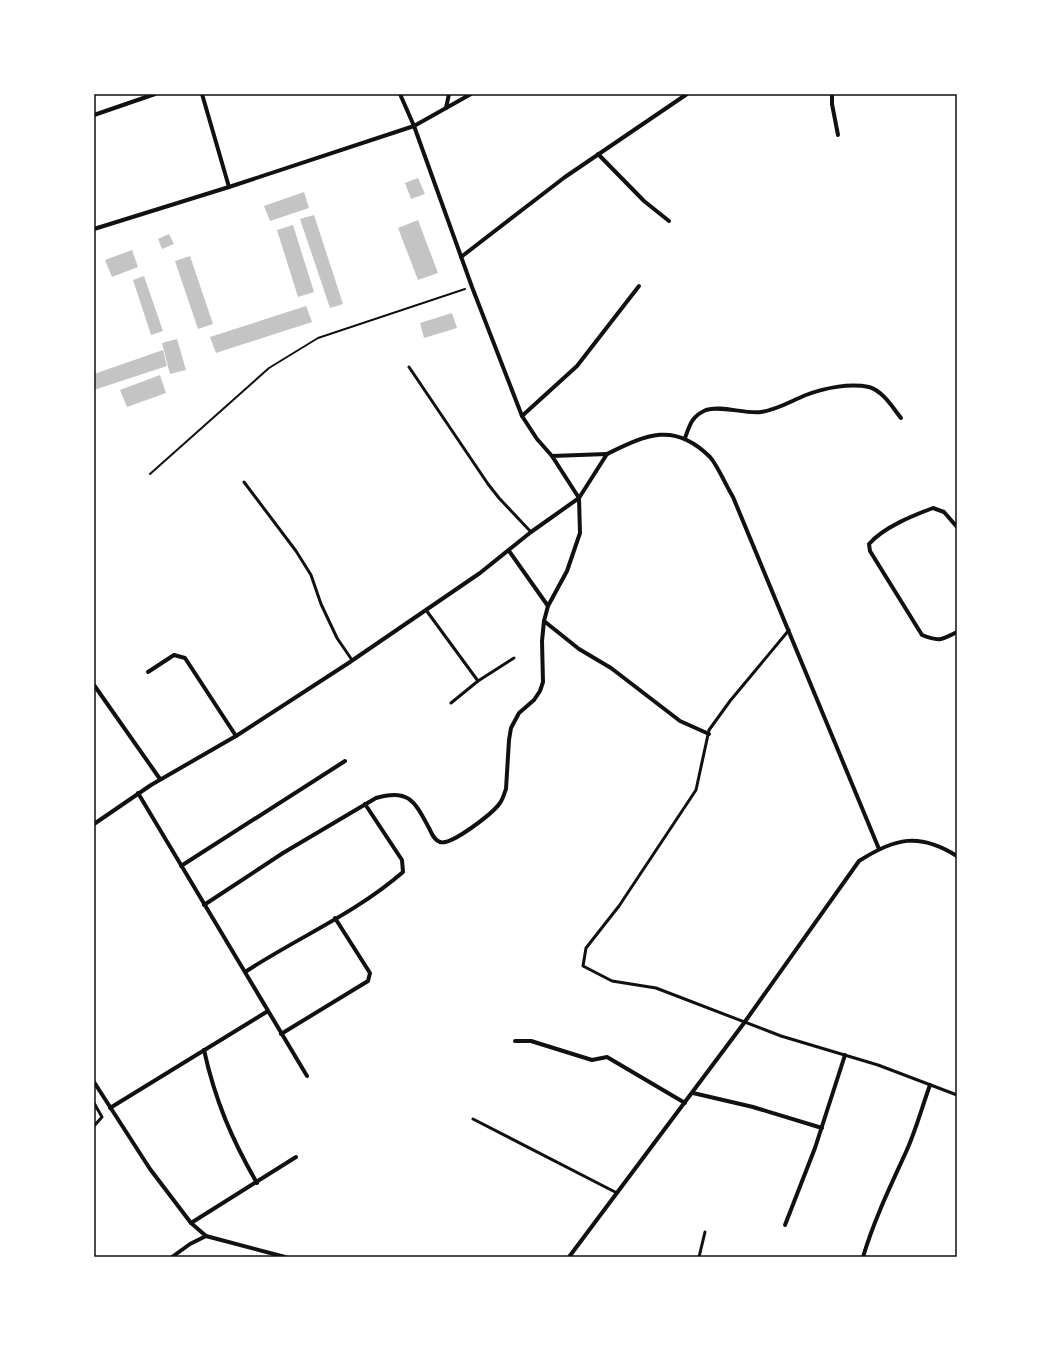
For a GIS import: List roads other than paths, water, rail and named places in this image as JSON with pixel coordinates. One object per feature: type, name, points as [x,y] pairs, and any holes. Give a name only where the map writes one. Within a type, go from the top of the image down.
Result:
[{"type":"street","points":[[94,115],[155,94]]},
{"type":"street","points":[[202,94],[229,187]]},
{"type":"street","points":[[204,905],[283,853],[376,798],[389,794],[412,800],[417,806],[436,840],[442,843],[448,843],[455,839],[493,812],[504,797],[506,789],[509,740],[515,719],[534,700],[540,691],[543,682],[542,641],[544,621],[548,606],[567,571],[580,533],[579,498],[552,456],[537,439],[522,416],[472,287],[414,126],[400,94]]},
{"type":"street","points":[[446,108],[449,94]]},
{"type":"street","points":[[94,229],[229,187],[414,126],[471,94]]},
{"type":"street","points":[[461,257],[565,177],[687,94]]},
{"type":"street","points":[[832,94],[832,104],[838,134]]},
{"type":"street","points":[[598,154],[644,201],[669,221]]},
{"type":"street","points":[[522,416],[577,366],[639,286]]},
{"type":"street","points":[[685,438],[691,420],[707,410],[714,408],[758,412],[772,410],[825,389],[848,386],[869,387],[880,392],[901,418]]},
{"type":"street","points":[[552,456],[607,454],[633,441],[663,433],[685,438],[710,458],[732,497],[789,630],[879,849]]},
{"type":"street","points":[[94,824],[160,779],[236,736],[352,660],[480,573],[531,532],[579,498],[607,454]]},
{"type":"street","points":[[957,527],[944,512],[933,508],[907,519],[875,537],[869,544],[870,551],[922,634],[933,639],[942,640],[957,632]]},
{"type":"street","points":[[509,551],[548,606]]},
{"type":"street","points":[[544,621],[579,650],[611,668],[680,721],[708,734]]},
{"type":"street","points":[[148,672],[174,655],[185,658],[236,736]]},
{"type":"street","points":[[94,686],[160,779]]},
{"type":"street","points":[[181,866],[345,761]]},
{"type":"street","points":[[138,794],[307,1076]]},
{"type":"street","points":[[245,972],[386,886],[403,872],[402,860],[365,804]]},
{"type":"street","points":[[569,1257],[693,1093],[859,861],[879,849],[912,839],[943,847],[957,856]]},
{"type":"street","points":[[281,1034],[368,981],[370,977],[370,973],[335,918]]},
{"type":"street","points":[[110,1108],[268,1011]]},
{"type":"street","points":[[515,1041],[531,1041],[592,1060],[607,1057],[685,1103]]},
{"type":"street","points":[[204,1050],[214,1091],[219,1104],[235,1142],[257,1183]]},
{"type":"street","points":[[785,1225],[822,1128],[845,1055]]},
{"type":"street","points":[[94,1082],[150,1169],[191,1223],[206,1236],[285,1257]]},
{"type":"street","points":[[863,1257],[870,1234],[888,1190],[907,1150],[930,1085]]},
{"type":"street","points":[[693,1093],[753,1107],[822,1128]]},
{"type":"street","points":[[191,1223],[257,1183],[296,1157]]},
{"type":"street","points":[[172,1257],[190,1244],[206,1236]]},
{"type":"lane","points":[[409,367],[488,484],[531,532]]},
{"type":"lane","points":[[244,482],[300,557],[310,575],[321,604],[337,638],[352,660]]},
{"type":"lane","points":[[426,610],[478,682]]},
{"type":"lane","points":[[789,630],[730,700],[710,730],[696,790],[619,906],[586,948],[583,966],[612,981],[656,988],[744,1023],[781,1036],[845,1055],[957,1095]]},
{"type":"lane","points":[[451,703],[478,682],[514,658]]},
{"type":"lane","points":[[94,1103],[102,1117],[94,1126]]},
{"type":"lane","points":[[473,1119],[617,1193]]},
{"type":"lane","points":[[699,1257],[705,1232]]}]
